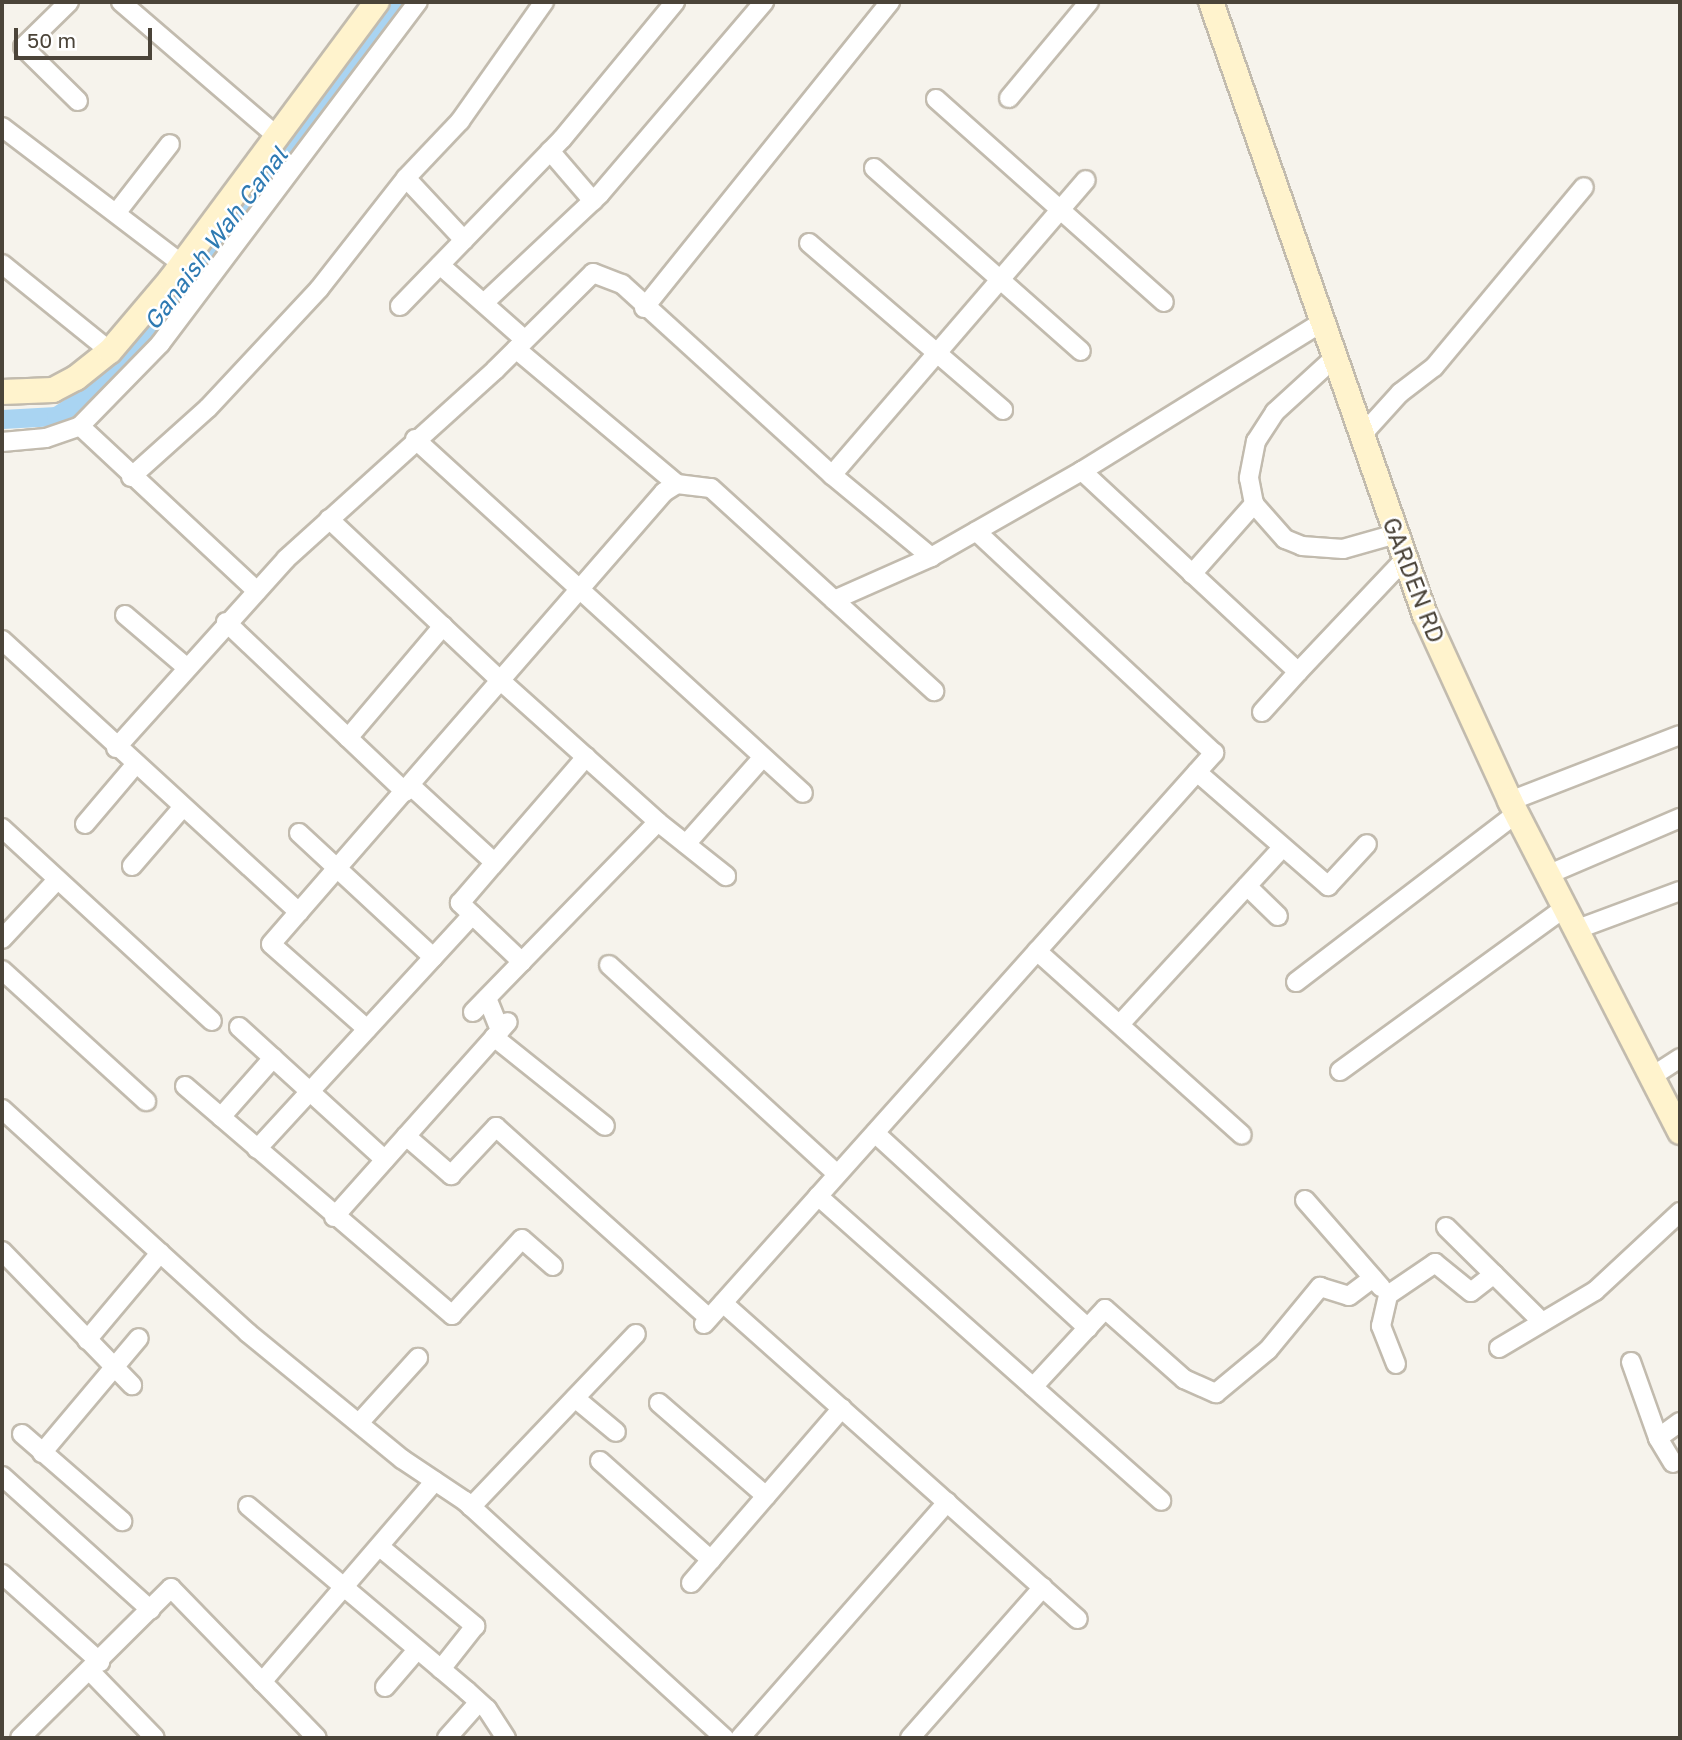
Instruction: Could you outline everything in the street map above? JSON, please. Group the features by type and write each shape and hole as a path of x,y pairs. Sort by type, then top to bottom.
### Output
{"street":[{"path":"69,2 23,47 78,101"},
{"path":"121,2 277,136"},
{"path":"2,392 53,390 76,379 110,351 182,264 377,2"},
{"path":"2,442 46,438 80,426 160,344 418,2"},
{"path":"131,477 208,408 309,299 406,178 460,121 544,2"},
{"path":"400,306 551,151 675,2"},
{"path":"485,302 593,201 764,2"},
{"path":"644,308 890,2"},
{"path":"1009,98 1089,2"},
{"name":"GARDEN RD","path":"1211,2 1332,359 1425,615 1547,875 1680,1132"},
{"path":"936,99 1164,302"},
{"path":"2,127 100,205 117,212 182,264"},
{"path":"117,212 170,144"},
{"path":"551,151 593,201"},
{"path":"874,168 1081,351"},
{"path":"406,178 464,240"},
{"path":"832,475 1086,180"},
{"path":"1361,436 1400,393 1434,367 1584,187"},
{"path":"809,243 1003,410"},
{"path":"2,264 110,351"},
{"path":"440,265 485,302 521,344 677,484 710,488 934,691"},
{"path":"117,748 226,622 257,591 330,519 521,344 593,273 622,284 644,308 832,475 931,557"},
{"path":"834,600 931,557 1082,471 1320,324"},
{"path":"1332,359 1275,412 1256,441 1249,478 1254,504 1285,539 1302,547 1343,549 1396,534"},
{"path":"80,426 131,477 257,591"},
{"path":"415,439 579,592 803,793"},
{"path":"1082,471 1298,672"},
{"path":"367,1030 271,944 664,492 677,484"},
{"path":"1192,574 1254,504"},
{"path":"330,519 501,681 658,822 726,876"},
{"path":"406,1136 451,1175 496,1127 706,1321 723,1303 1214,753 976,531"},
{"path":"1262,712 1405,559"},
{"path":"125,615 186,667"},
{"path":"226,622 348,738 495,862"},
{"path":"348,738 443,626"},
{"path":"2,640 135,765 299,912"},
{"path":"1296,982 1514,807 1680,735"},
{"path":"522,962 460,903 586,757"},
{"path":"686,844 763,757"},
{"path":"85,824 135,765"},
{"path":"1197,772 1328,886 1367,844"},
{"path":"132,866 183,807"},
{"path":"1547,875 1680,818"},
{"path":"473,1012 658,822"},
{"path":"2,828 212,1021"},
{"path":"299,833 433,957"},
{"path":"1121,1023 1282,848"},
{"path":"2,939 57,880"},
{"path":"1247,887 1278,916"},
{"path":"1340,1071 1569,919 1680,891"},
{"path":"257,1149 472,915"},
{"path":"1037,951 1121,1023 1242,1135"},
{"path":"609,965 838,1174"},
{"path":"2,970 146,1101"},
{"path":"487,998 501,1030 605,1126"},
{"path":"239,1027 385,1160"},
{"path":"334,1217 501,1030"},
{"path":"221,1117 273,1058"},
{"path":"1651,1077 1680,1058"},
{"path":"185,1086 334,1217 452,1315 522,1239 554,1266"},
{"path":"2,1109 248,1333 359,1423 471,1507 725,1738"},
{"path":"875,1133 1088,1328"},
{"path":"818,1196 1161,1501"},
{"path":"1305,1200 1388,1295"},
{"path":"1499,1348 1595,1291 1680,1212"},
{"path":"1446,1227 1542,1322"},
{"path":"2,1251 132,1385"},
{"path":"87,1340 160,1253"},
{"path":"1396,1364 1381,1326 1388,1295 1435,1263 1471,1292 1494,1274"},
{"path":"1033,1387 1105,1309 1184,1379 1216,1393 1269,1350 1320,1287 1349,1296 1373,1278"},
{"path":"723,1303 1078,1619"},
{"path":"471,1507 636,1334"},
{"path":"43,1453 139,1338"},
{"path":"359,1423 418,1358"},
{"path":"1631,1362 1658,1438 1673,1463"},
{"path":"575,1398 616,1432"},
{"path":"659,1403 766,1496"},
{"path":"691,1583 842,1408"},
{"path":"1658,1438 1680,1422"},
{"path":"22,1434 122,1521"},
{"path":"600,1461 711,1560"},
{"path":"2,1476 150,1610"},
{"path":"262,1682 344,1591 435,1481"},
{"path":"740,1738 947,1502"},
{"path":"248,1506 344,1591 479,1702 506,1738"},
{"path":"380,1547 475,1626 441,1669"},
{"path":"2,1574 95,1666 155,1738"},
{"path":"910,1738 1043,1587"},
{"path":"20,1738 171,1588 317,1738"},
{"path":"385,1687 417,1650"},
{"path":"447,1738 479,1702"}],"waterway":[{"name":"Ganaish Wah Canal","path":"2,419 56,416 103,386 393,2"}]}
